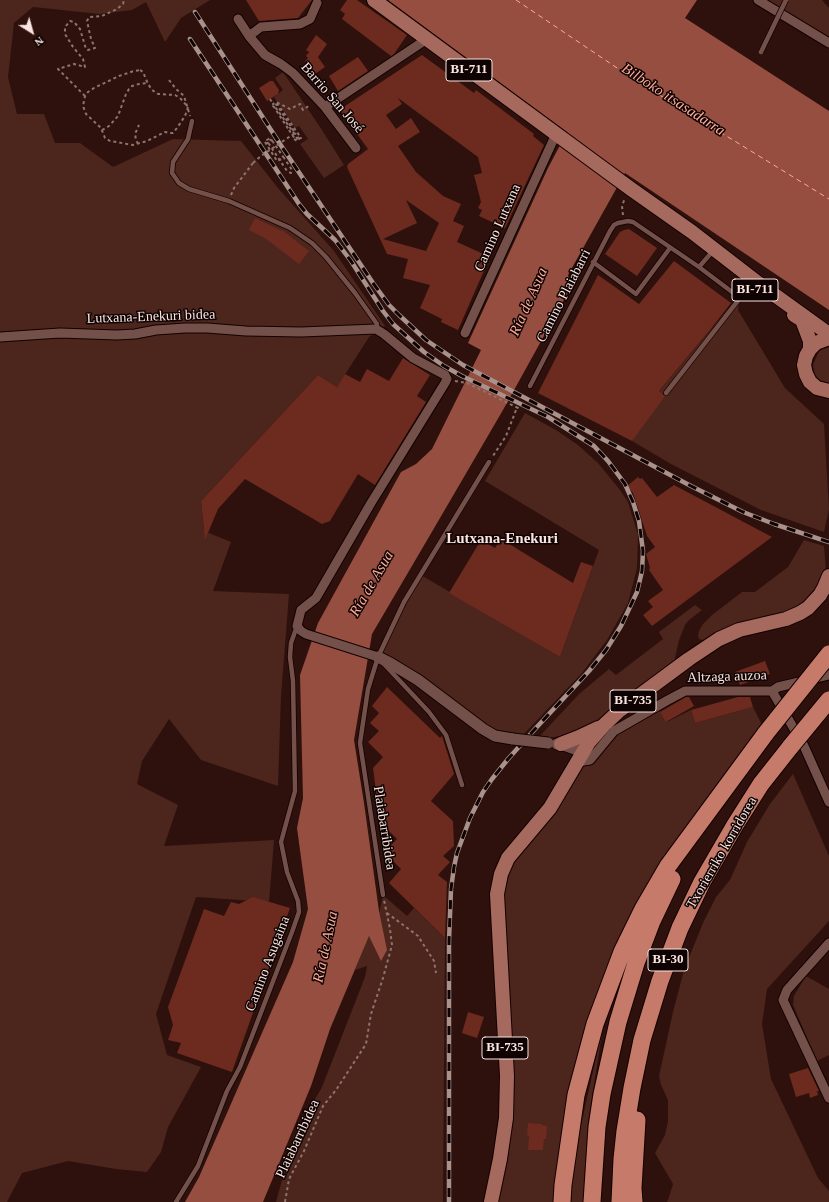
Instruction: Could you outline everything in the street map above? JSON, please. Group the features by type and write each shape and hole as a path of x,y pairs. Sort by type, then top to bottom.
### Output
{"highway":[{"name":"BI-30","path":"727,785 829,654"},
{"name":"Txorierriko korridorea","path":"620,1202 625,1131 642,1040 660,981 680,928 702,882 735,825 762,784 829,700"},
{"name":"Txorierriko korridorea","path":"592,1202 596,1133 602,1094 618,1022 636,963 652,921 672,878 696,834 727,785"},
{"path":"562,1202 563,1185 576,1095 595,1024 622,952 668,866 727,785"},
{"path":"634,1202 633,1188 642,1040"}],"main road":[{"name":"BI-711","path":"374,0 692,232 752,279 829,334"},
{"name":"BI-711","path":"692,232 736,276 802,320 810,341 810,349 806,356 804,365 806,374 810,382 817,388 828,393"},
{"path":"810,349 816,343 829,338"},
{"name":"BI-735","path":"491,1202 506,1118 507,1076 497,894 501,874 508,858 550,808 589,742 620,710 710,644 739,630 786,619 808,608 820,595 829,576"},
{"path":"554,744 579,738 604,725"}],"street":[{"path":"758,0 829,43"},
{"path":"249,36 261,27 300,24 310,19 317,3"},
{"name":"Barrio San José","path":"238,19 265,56 281,64 293,73 325,107 356,148"},
{"path":"325,107 427,39"},
{"name":"Camino Lutxana","path":"465,333 559,136"},
{"name":"Lutxana-Enekuri bidea","path":"0,337 60,333 117,335 185,328 286,332 376,329"},
{"path":"376,329 413,358 445,375 446,379 316,598 302,610 297,626 306,634 375,656 390,663 418,680 483,729 496,736 554,744 580,757"},
{"name":"Altzaga auzoa","path":"580,757 590,760 614,731 685,691 772,691 778,687 829,675"},
{"path":"772,691 804,746 829,802"},
{"path":"829,943 786,990 783,1000 829,1098"}],"lane":[{"path":"761,52 786,0"},
{"path":"192,121 188,139 173,162 172,173 179,183 189,189 229,201 290,228 312,243 326,257 355,293 377,324 376,329"},
{"path":"623,221 633,222 699,267 740,298 666,393"},
{"name":"Camino Plaiabarri","path":"530,386 610,231 614,225 623,221"},
{"path":"593,262 636,294 670,248"},
{"path":"699,267 712,252"},
{"name":"Plaiabarribidea","path":"383,895 360,743 368,689 375,656 404,602 489,462"},
{"name":"Camino Asugaina","path":"176,1202 198,1166 227,1091 240,1067 299,912 298,901 288,872 281,842 295,792 293,681 290,650 297,626"},
{"path":"375,656 429,712 446,735 462,784"}],"path":[{"path":"86,96 58,69 74,64 85,67 83,59 65,34 65,27 70,21 74,22 80,29 86,49 88,50 95,48 91,39 87,21 89,16 102,16 117,9 123,4 124,0"},
{"path":"140,70 143,72 152,90 158,94 176,95 188,107 185,116 173,132 165,132 147,141 133,145 110,141 106,138 102,130 86,114 83,106 88,92 94,88 134,71 140,70"},
{"path":"169,80 184,96 192,121"},
{"path":"102,130 114,122 118,116 129,89 132,86 148,83"},
{"path":"270,99 298,139 301,138 276,102"},
{"path":"276,102 290,109 300,104 303,110 318,100"},
{"path":"292,135 294,139 297,141 299,139 275,104 273,106 289,130 292,135 295,140 297,139 296,136"},
{"path":"138,144 135,134 139,125"},
{"path":"229,201 234,188 253,163 295,133"},
{"path":"270,138 292,170 291,172 287,171 272,148 267,140 270,138"},
{"path":"270,139 271,141 265,143 277,161 284,158"},
{"path":"622,206 623,221"},
{"path":"456,381 467,383 518,408 506,436 489,462"},
{"name":"Plaiabarribidea","path":"284,1202 289,1179 304,1151 323,1106 336,1090 366,1044 371,1014 392,945 383,895"},
{"path":"386,912 418,936 434,961 436,974"}],"shaded area":[{"path":"0,0 210,0 181,18 165,42 146,2 132,10 100,14 33,7 14,23 8,77 17,114 44,114 55,143 80,143 113,167 173,139 241,141 278,188 334,251 385,326 369,337 337,387 318,375 201,501 204,531 231,542 213,591 289,594 281,696 278,786 201,760 169,719 142,761 137,784 178,805 164,846 274,840 269,902 196,897 156,1014 167,1055 201,1067 168,1127 161,1152 147,1172 116,1169 68,1161 22,1173 7,1202 0,1202"},
{"path":"758,0 822,0 829,8 829,43"},
{"path":"283,72 344,165 324,178 300,144 308,139 299,126 295,128 274,97 283,90 275,78"},
{"path":"740,298 738,310 785,388 824,424 829,509 824,532 761,510 671,464 632,441 659,391 732,304"},
{"path":"829,347 829,383 819,380 815,374 813,365 819,351"},
{"path":"525,413 556,430 578,445 598,463 620,490 628,502 638,535 637,568 628,603 607,640 582,673 522,736 495,736 378,657 421,575 560,657 599,550 485,481"},
{"path":"804,540 824,546 826,571 823,583 799,609 703,640 699,639 699,631 703,624 712,615 742,592 755,592 788,567"},
{"path":"695,605 702,610 685,625 679,640 674,662 616,707 591,724 569,735 539,737 579,694 609,669 616,675 663,639 659,632"},
{"path":"753,707 766,733 668,866 595,1024 562,1202 491,1202 500,1159 501,874 577,762 590,760 614,731 659,710 667,722 691,710 695,723"},
{"path":"793,774 829,856 829,921 767,989 762,1024 771,1079 818,1178 829,1191 829,1202 667,1202 673,1184 655,1153 665,1135 668,1121 668,1100 661,1085 659,1076 684,970 703,923 716,897 730,880 747,842 770,804"},
{"path":"383,895 407,916 414,908 445,938 443,1202 276,1202 294,1136 322,1087 365,977 367,966 355,970 369,935 373,942"},
{"path":"806,976 829,989 829,1055 817,1061 793,1005 794,996"},
{"path":"603,1027 588,1123 585,1202 570,1202 575,1152"}],"water":[{"path":"388,0 697,0 685,18 829,111 829,310 625,173 568,275 571,287 503,410 372,634 354,740 379,911 387,950 381,961 369,936 330,1029 311,1086 263,1202 185,1202 199,1177 293,962 308,909 297,828 303,798 300,675 318,623 401,472 416,464 432,449 481,350 468,343 548,168 567,132"}],"building":[{"path":"246,0 312,0 298,18 259,21"},
{"path":"347,0 357,0 407,35 394,54 391,56 342,19 345,14 340,10"},
{"path":"316,35 327,44 318,57 325,67 315,74 305,61 308,58 306,56 309,52 306,50"},
{"path":"422,55 474,93 476,90 534,134 533,136 544,145 505,228 479,216 482,210 478,208 481,202 474,175 482,173 478,157 398,98 402,104 386,115 396,129 411,118 420,132 398,146 416,172 443,196 461,204 453,221 464,226 457,242 490,257 458,330 441,322 442,319 420,308 430,285 403,278 408,259 387,254 347,167 348,164 368,149 341,112 342,108","holes":["406,200 439,223 426,251 383,239 417,223"]},
{"path":"358,57 368,71 338,91 329,76"},
{"path":"270,81 273,81 279,90 278,94 267,101 259,88"},
{"path":"255,218 282,230 309,251 299,264 266,239 249,230"},
{"path":"629,229 657,248 637,276 605,254 620,232"},
{"path":"674,261 731,303 659,391 665,396 632,441 538,393 598,275 639,304"},
{"path":"403,358 430,375 417,396 426,402 375,485 358,474 330,521 322,524 245,479 218,509 205,540 201,501 318,375 337,387 345,374 360,382 367,369 389,381"},
{"path":"638,477 640,479 642,478 657,497 674,485 772,537 652,626 643,615 653,607 648,601 663,590 649,570 650,568 646,554 655,547 647,536 633,493 627,486"},
{"path":"501,539 573,583 581,562 593,566 560,657 449,593 481,540 495,548"},
{"path":"765,661 770,674 740,685 735,672"},
{"path":"387,687 440,738 442,736 454,774 431,801 453,821 454,846 443,856 450,862 438,875 447,882 445,938 389,883 401,869 384,852 397,839 380,822 373,768 383,757 368,742 379,731 370,723 379,713 372,706"},
{"path":"686,697 689,697 694,706 666,722 660,712"},
{"path":"738,697 750,697 753,707 695,723 691,710"},
{"path":"253,897 290,908 232,1072 177,1053 181,1043 168,1040 173,1025 168,1007 204,909 224,916 231,902 239,904"},
{"path":"468,1012 484,1017 477,1038 462,1033"},
{"path":"808,1068 819,1091 817,1091 818,1095 810,1098 809,1093 796,1097 789,1074"},
{"path":"528,1123 547,1126 543,1150 528,1150"}],"ferry route":[{"path":"516,0 632,78 829,199"}],"railway":[{"path":"195,12 280,144 373,283 389,305 426,340 463,365 691,486 743,512 829,542"},
{"path":"190,39 299,204 307,214 335,240 351,261 393,324 424,352 444,366 548,417 594,446 608,461 625,484 639,521 643,551 642,571 637,592 621,626 606,650 589,671 508,759 492,779 483,792 470,818 457,853 451,889 449,941 449,1202"}],"district":[{"name":"Lutxana-Enekuri","path":"502,539"}],"water label":[{"name":"Bilboko itsasadarra","path":"673,100"},
{"name":"Ría de Asua","path":"529,302"},
{"name":"Ría de Asua","path":"372,584"},
{"name":"Ría de Asua","path":"326,947"}]}
